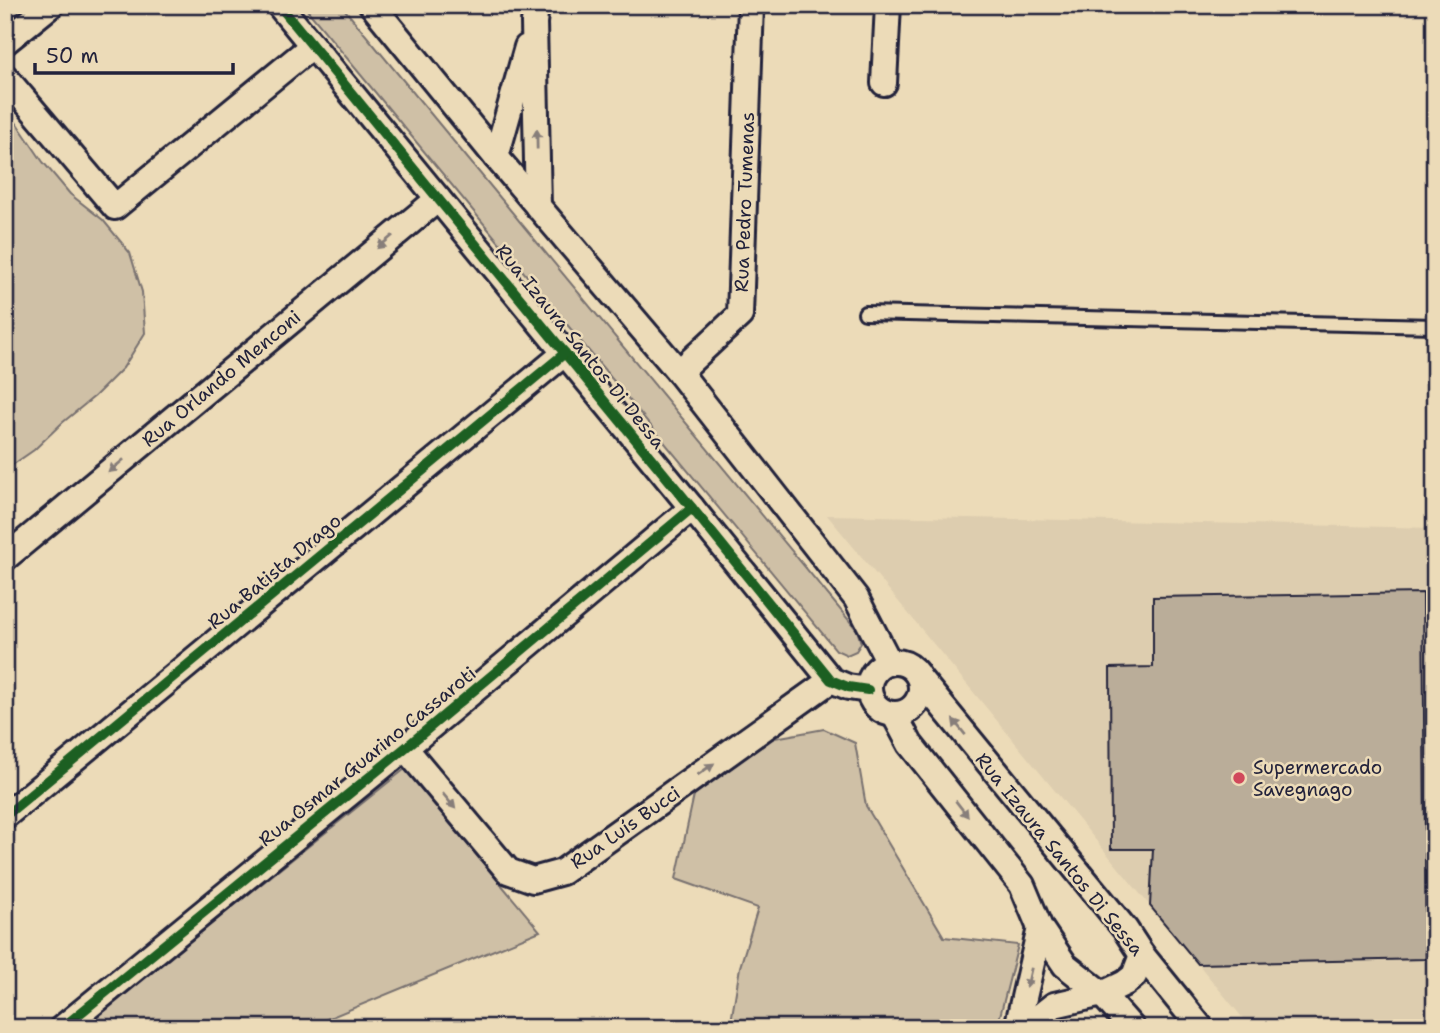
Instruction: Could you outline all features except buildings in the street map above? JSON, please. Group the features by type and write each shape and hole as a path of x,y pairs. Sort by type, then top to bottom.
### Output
{"street":[{"path":"5,42 51,5"},
{"name":"Rua Izaura Santos Di Dessa","path":"279,5 831,680"},
{"path":"372,5 496,158 679,372 856,598 889,662"},
{"name":"Rua Pedro Tumenas","path":"679,372 740,315 751,5"},
{"path":"884,83 888,5"},
{"path":"496,158 535,14"},
{"path":"535,14 538,207"},
{"path":"5,77 115,207 312,46"},
{"name":"Rua Orlando Menconi","path":"5,558 438,199"},
{"name":"Rua Batista Drago","path":"5,816 565,353"},
{"name":"Rua Osmar Guarino Cassaroti","path":"62,1028 405,748 692,508"},
{"path":"889,662 902,662 913,669 920,679 916,704 906,711 894,714 881,711 872,702 868,690 870,678 878,668 889,662"},
{"name":"Rua Izaura Santos Di Sessa","path":"920,679 1125,929 1142,955 1201,1028"},
{"path":"831,680 848,687 868,690"},
{"name":"Rua Luís Bucci","path":"405,748 508,871 533,880 562,872 831,680"},
{"path":"894,714 910,744 1022,885 1041,928 1065,965 1102,994 1132,1028"},
{"path":"1017,1028 1041,928"},
{"path":"1025,1028 1054,1005 1102,994 1125,983 1134,976 1142,955"}],"lane":[{"path":"865,313 1435,326"}],"shaded area":[{"path":"303,5 341,5 857,630 861,643 856,651 847,655 836,650"},
{"path":"5,106 43,162 70,194 103,220 130,253 142,292 145,333 123,368 95,396 34,450 5,470"},
{"name":"Supermercado Savegnago","path":"827,515 1435,528 1435,1028 1251,1028"},
{"path":"824,729 855,743 866,806 944,937 1018,945 997,1028 730,1028 740,967 758,908 676,879 694,795 764,740"},
{"path":"405,769 540,931 305,1028 81,1028"}],"cycle path":[{"path":"279,5 831,680 848,687 868,690"},
{"path":"5,816 565,353"},
{"path":"62,1028 405,748 692,508"}],"place":[{"name":"Supermercado Savegnago","path":"1239,778"}]}
